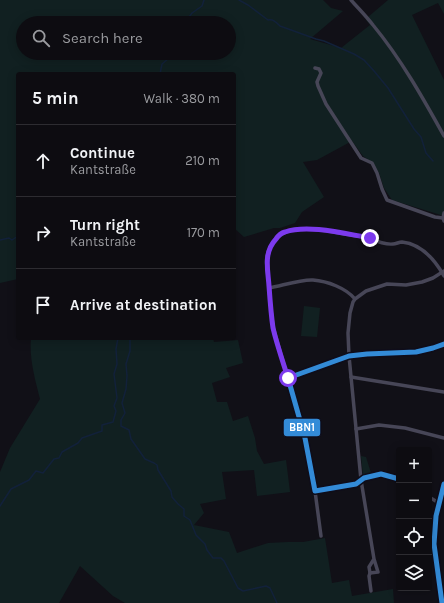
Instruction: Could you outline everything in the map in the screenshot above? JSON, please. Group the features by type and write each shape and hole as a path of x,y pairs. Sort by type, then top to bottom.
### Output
{"street":[{"path":"351,0 373,24 406,71 426,102 444,136"},
{"path":"315,68 319,69 321,73 317,82 326,104 361,158 372,163 387,200 444,219 444,213"},
{"path":"321,536 305,438 274,330 267,266 267,257 274,242 283,233 294,230 314,229 370,238 385,243 394,244 403,242 410,244 433,258 443,273 422,282 406,285 387,284 363,292 353,302 350,313 348,324 349,356 361,480 374,559 378,572 370,573"},
{"path":"269,288 305,280 313,280 344,289 355,299"},
{"path":"288,378 349,356 370,353 409,353 444,344"},
{"path":"351,377 444,392"},
{"path":"356,429 379,425 405,428 444,438"},
{"path":"315,492 356,484 364,478 381,474 396,479"},
{"path":"442,603 434,544 435,524 444,484"},
{"path":"432,498 439,502"},
{"path":"371,591 369,567 374,559"}],"shaded area":[{"path":"0,0 323,0 331,8 343,11 310,39 341,48 370,25 366,20 368,17 388,0 444,0 444,14 438,3 412,15 444,80 444,216 392,200 384,188 379,173 373,163 363,156 352,141 317,160 303,162 324,197 302,212 295,223 244,237 236,230 236,72 16,72 16,279 0,283"},
{"path":"304,306 320,308 317,337 301,336"},
{"path":"31,340 214,340 214,342 238,340 243,363 226,368 230,377 212,383 217,402 227,402 233,421 248,416 255,438 257,451 264,464 286,460 290,492 257,496 254,470 222,472 226,499 200,504 204,513 194,525 229,532 237,553 268,543 303,542 325,538 332,583 349,580 352,596 393,589 394,603 125,603 113,596 80,566 59,603 0,603 0,472 10,448 40,399 34,376"},
{"path":"361,456 366,457 371,473 363,475"}],"waterway":[{"path":"190,16 202,6 204,0"},
{"path":"239,0 268,20 273,20 280,26 324,41 364,60 388,88 414,129 421,137 426,153 433,161"},
{"path":"160,72 162,64 167,60"},
{"path":"0,240 9,238 12,240 16,237"},
{"path":"0,506 11,489 29,480 36,471 43,473 54,459 59,458 62,452 78,443 82,438 102,431 102,425 113,422 116,411 114,406 117,398 114,374 117,364 116,349 118,340"},
{"path":"130,340 130,351 126,364 126,389 122,403 125,413 121,420 121,426 129,430 131,439 145,459 157,465 158,470 171,491 172,497 184,509 184,516 190,520 196,535 205,544 207,550 213,558 221,558 224,561 238,588 243,591 266,586 270,588 277,603"}],"transit line":[{"name":"BBN1","path":"396,478 381,474 364,478 356,484 315,491 305,438 288,378 349,356 416,352 444,344"},
{"name":"BBN1","path":"442,603 434,544 436,516 444,484"}],"route":[{"path":"288,378 274,330 271,311 267,266 267,257 270,248 278,236 294,230 314,229 370,238"}]}
